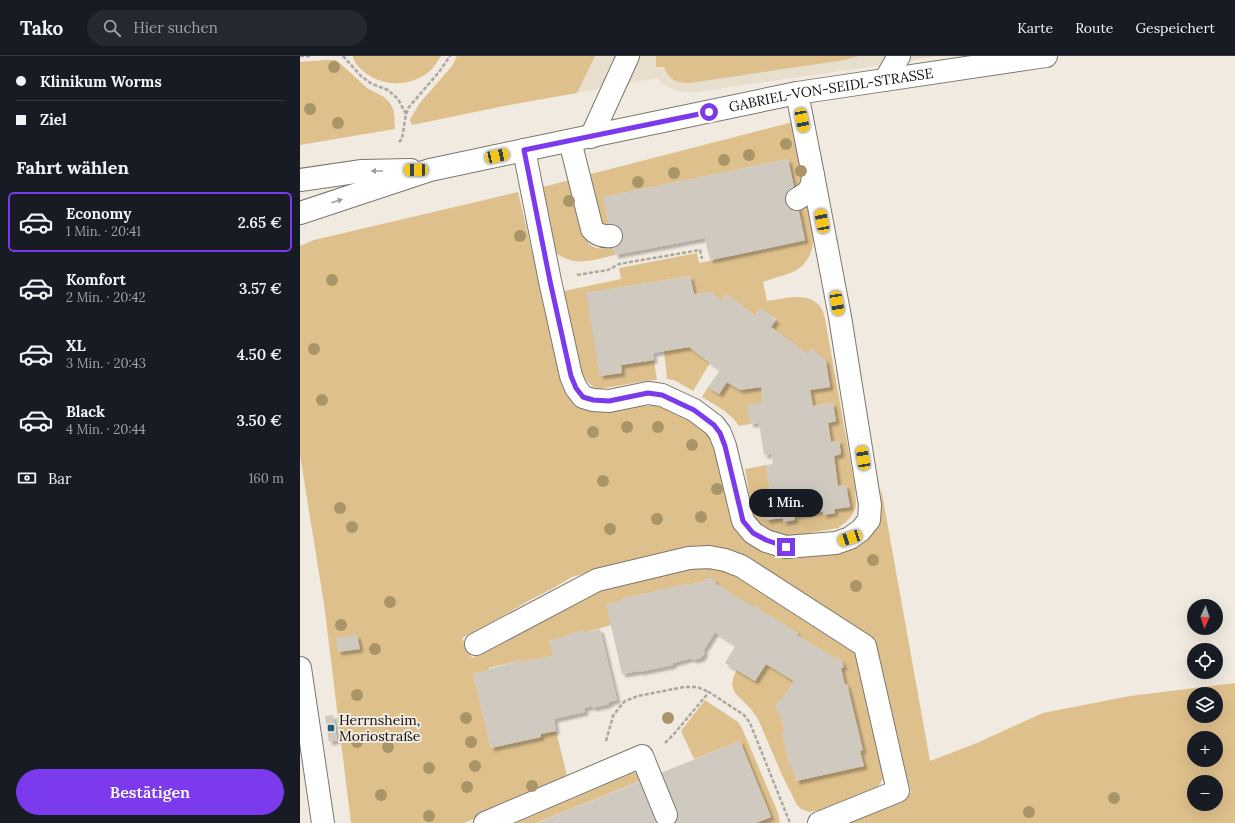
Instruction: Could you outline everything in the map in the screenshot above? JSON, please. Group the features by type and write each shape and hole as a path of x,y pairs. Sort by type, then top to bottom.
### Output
{"street":[{"path":"611,236 600,236 592,228 581,139 628,56"},
{"path":"885,80 899,56"},
{"name":"GABRIEL-VON-SEIDL-STRASSE","path":"300,213 430,170 524,150 797,93 885,80 985,61 1046,56"},
{"path":"524,150 550,281 571,376 576,388 583,397 593,400 609,401 648,393 662,395 694,410 714,425 720,433 725,446 743,521 753,533 766,540 786,547 836,543 850,538 861,530 868,520 870,505 840,317 797,93"},
{"name":"GABRIEL-VON-SEIDL-STRASSE","path":"300,180 362,170 430,170"},
{"path":"797,198 806,194 812,186 813,175"},
{"path":"476,644 597,580 689,558 709,557 725,560 741,566 865,646 898,791 818,823"},
{"path":"300,668 323,823"},
{"path":"485,823 642,756 666,815"}],"path":[{"path":"300,56 310,56"},
{"path":"343,56 360,76 372,84 388,90 398,99 406,114"},
{"path":"396,144 402,139 406,114 409,107 439,72 450,56"},
{"path":"550,281 608,270 619,264 700,250 702,259"},
{"path":"600,775 606,742 613,716 625,701 638,696 684,687 697,687 709,692 744,715 750,724 790,823"},
{"path":"667,742 709,692"}],"shaded area":[{"path":"353,56 441,56 425,75 407,82 388,83 371,77 363,71 356,64"},
{"path":"457,56 595,56 577,93 412,125 410,120 419,104 452,66"},
{"path":"595,56 936,56 696,92 683,92 670,88 657,78 577,93"},
{"path":"656,56 859,56 844,60 690,83 674,80 668,75 664,67 656,67"},
{"path":"335,60 341,64 367,88 384,97 390,103 394,111 395,129 300,145 300,62"},
{"path":"793,122 805,180 795,191 788,159 603,197 610,229 602,225 587,175"},
{"path":"574,179 588,242 596,248 613,247 615,255 577,261 562,257 555,252 543,187"},
{"path":"518,192 564,386 609,412 644,406 656,406 667,408 701,427 714,442 733,524 790,554 807,556 839,553 862,544 869,537 874,528 877,517 881,488 930,761 977,743 1043,713 1130,696 1187,689 1187,723 1223,723 1223,687 1203,687 1235,683 1235,823 839,823 911,793 875,646 751,562 605,568 572,577 462,638 472,658 600,589 696,567 710,567 739,576 850,647 859,658 884,777 876,790 829,809 809,812 801,809 797,805 782,775 758,719 750,708 735,693 732,685 734,675 737,670 755,681 766,664 794,681 776,706 778,713 780,713 785,732 782,733 790,766 792,766 796,781 864,766 860,751 862,750 847,684 845,685 841,668 843,667 842,661 797,635 798,633 755,606 754,607 716,584 716,582 711,578 703,580 703,582 687,584 621,599 621,601 607,604 611,625 584,633 583,631 565,635 565,637 550,641 553,656 522,662 522,660 489,668 489,670 473,674 491,748 541,737 541,734 556,731 568,780 464,823 351,823 324,604 300,455 300,246 314,240"},
{"path":"812,202 814,232 808,259 802,266 793,272 763,282 767,301 794,297 808,298 819,305 823,311 855,487 856,506 852,515 838,528 786,537 774,536 757,524 753,516 745,469 766,465 771,498 763,499 767,520 783,518 783,521 795,520 794,516 823,511 823,515 835,513 834,509 850,507 846,485 838,486 834,456 841,454 839,441 831,442 828,423 836,421 833,403 813,406 810,390 830,387 826,361 812,349 808,354 771,327 776,319 760,308 755,315 726,294 721,300 712,292 694,294 690,276 587,293 600,376 622,373 621,365 654,360 657,380 600,389 593,387 581,376 564,291 621,279 619,268 697,253 699,263 805,241 798,209"},
{"path":"689,347 710,363 693,391 674,380 667,379 664,351"},
{"path":"727,382 740,390 761,387 763,402 750,424 739,426 727,413 702,397 708,387 719,394"},
{"path":"705,700 738,722 742,728 778,813 780,823 756,823 771,817 740,741 694,759 681,731"},
{"path":"633,773 637,773 640,781 536,823 516,823"}],"building":[{"path":"788,159 805,240 710,260 705,238 615,255 603,197"},
{"path":"690,276 694,294 712,292 721,300 726,294 755,315 760,308 776,320 771,327 808,354 812,349 826,361 830,387 810,390 813,406 833,403 836,421 828,423 831,442 839,440 841,454 834,456 838,486 846,485 850,507 834,509 835,513 823,515 823,511 794,516 795,520 783,522 783,518 766,520 763,499 771,498 766,465 773,464 771,454 764,455 759,423 750,424 747,405 763,402 761,387 740,390 727,382 719,394 708,387 720,370 689,347 653,353 654,360 621,365 622,373 600,376 586,293"},
{"path":"711,578 716,582 716,584 754,607 755,606 798,633 797,635 842,661 844,667 841,668 845,685 847,684 863,750 860,751 864,766 796,781 792,766 790,766 782,733 785,732 780,713 778,713 776,705 779,700 781,701 794,681 766,664 755,681 725,663 736,645 715,632 703,651 705,652 701,658 693,660 692,658 673,663 673,665 622,674 606,604 621,601 621,599 687,584 703,582 703,580"},
{"path":"600,629 617,700 609,702 609,704 592,708 592,706 584,708 585,712 554,719 556,731 541,734 541,737 491,748 473,674 522,660 522,662 553,656 549,641 565,637 565,635 583,631 584,633"},
{"path":"357,635 360,649 338,652 336,638"},
{"path":"333,715 337,740 329,742 325,716"},
{"path":"740,741 771,817 756,823 537,823"}],"place":[{"name":"Herrnsheim, Moriostraße","path":"331,728"}],"route":[{"path":"709,112 524,150 550,281 571,376 576,388 583,397 593,400 609,401 648,393 662,395 694,410 714,425 720,433 725,446 738,506 743,521 753,533 766,540 786,547"}]}
